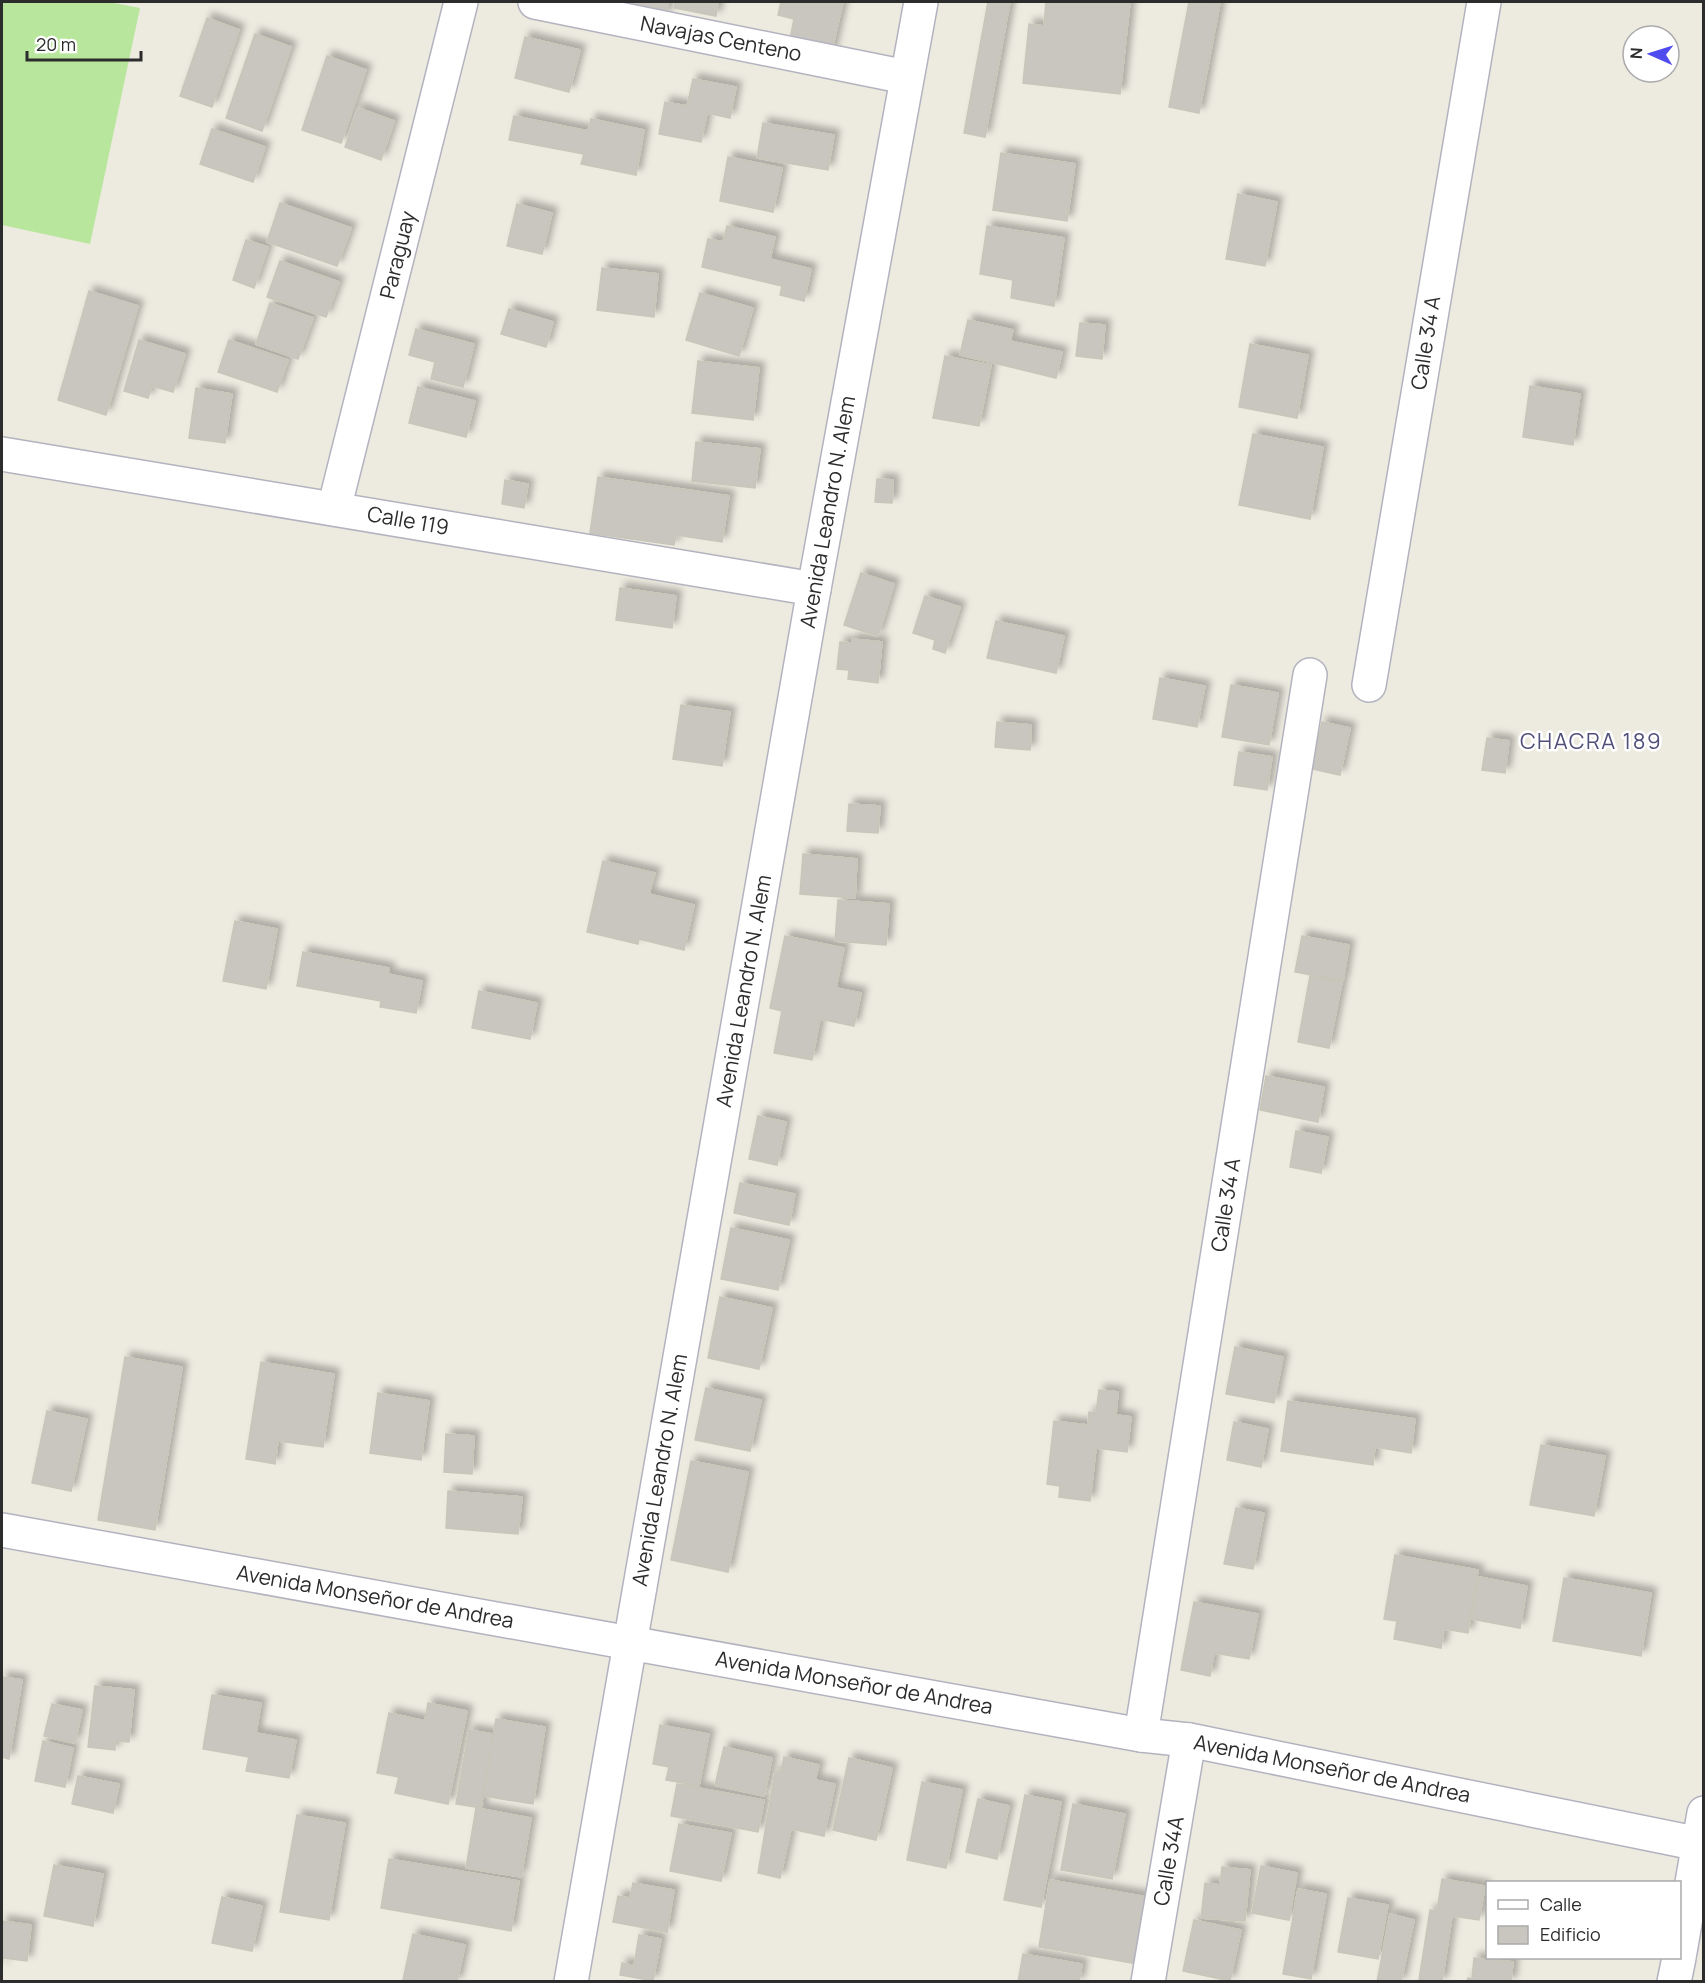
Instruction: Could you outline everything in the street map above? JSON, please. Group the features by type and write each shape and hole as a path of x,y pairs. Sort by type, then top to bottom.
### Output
{"street":[{"name":"Paraguay","path":"334,509 461,2"},
{"name":"Navajas Centeno","path":"535,2 906,77"},
{"name":"Avenida Leandro N. Alem","path":"571,1982 814,590 921,2"},
{"name":"Calle 34 A","path":"1369,685 1484,2"},
{"name":"Calle 119","path":"2,454 814,590"},
{"name":"Calle 34 A","path":"1142,1736 1310,675"},
{"name":"Avenida Monseñor de Andrea","path":"2,1530 1142,1736 1189,1740 1701,1845"},
{"name":"Calle 34A","path":"1148,1982 1189,1740"},
{"path":"1681,1947 1701,1845 1704,1813"},
{"path":"1674,1982 1678,1959"}],"green space":[{"path":"2,2 109,2 140,8 90,244 2,225"}],"building":[{"path":"610,2 668,2 666,16"},
{"path":"675,2 718,2 716,16 674,8"},
{"path":"781,2 843,2 831,54 789,44 794,19 778,15"},
{"path":"988,2 1010,2 985,137 964,133"},
{"path":"1046,2 1130,2 1120,94 1023,83 1029,24 1044,26"},
{"path":"1189,2 1220,3 1199,113 1169,107"},
{"path":"207,18 239,30 212,107 180,96"},
{"path":"255,34 291,47 262,131 226,118"},
{"path":"525,37 580,50 569,92 515,78"},
{"path":"327,56 366,70 341,143 302,130"},
{"path":"693,79 736,87 730,118 707,113 701,142 659,134 665,102 687,106"},
{"path":"358,108 394,121 381,160 345,147"},
{"path":"514,116 588,131 591,119 644,130 636,175 581,164 584,154 509,140"},
{"path":"763,123 834,135 828,170 757,158"},
{"path":"212,129 265,147 253,182 200,164"},
{"path":"1001,153 1075,164 1067,221 993,210"},
{"path":"728,157 782,168 773,212 720,201"},
{"path":"1238,194 1277,202 1265,266 1226,259"},
{"path":"280,203 351,228 337,266 267,242"},
{"path":"517,204 552,213 542,254 507,246"},
{"path":"727,226 775,237 770,259 811,269 804,301 780,295 782,286 702,267 708,239 723,242"},
{"path":"987,226 1064,238 1054,306 1011,298 1013,280 980,274"},
{"path":"246,240 268,247 254,288 233,280"},
{"path":"280,261 339,282 326,317 267,297"},
{"path":"602,268 658,274 654,317 597,310"},
{"path":"89,291 138,306 106,415 58,400"},
{"path":"700,293 753,308 739,356 686,340"},
{"path":"270,303 313,318 298,359 256,344"},
{"path":"509,309 553,322 546,347 501,334"},
{"path":"968,320 1013,330 1010,341 1062,352 1056,378 960,355"},
{"path":"1080,323 1105,325 1102,359 1076,356"},
{"path":"416,329 474,344 463,387 431,379 435,362 409,355"},
{"path":"139,340 185,354 173,392 152,386 148,398 124,391"},
{"path":"229,340 288,360 277,392 218,372"},
{"path":"1250,344 1308,355 1297,418 1239,407"},
{"path":"945,356 991,365 979,426 933,418"},
{"path":"698,361 759,368 753,420 692,413"},
{"path":"1530,386 1580,394 1573,445 1523,437"},
{"path":"418,387 475,401 466,437 409,423"},
{"path":"196,388 232,394 225,443 189,438"},
{"path":"1253,434 1323,447 1310,519 1239,505"},
{"path":"696,442 760,449 755,488 692,481"},
{"path":"598,477 729,496 722,542 676,535 674,545 590,533"},
{"path":"877,479 893,480 892,503 875,502"},
{"path":"505,480 528,484 524,508 502,504"},
{"path":"861,573 894,584 878,636 844,625"},
{"path":"620,588 676,596 672,628 616,620"},
{"path":"925,596 960,607 945,653 933,649 935,640 913,633"},
{"path":"996,621 1064,636 1056,673 987,658"},
{"path":"852,639 882,642 878,683 848,679 849,670 837,669 840,642 852,643"},
{"path":"1160,678 1205,686 1197,727 1153,719"},
{"path":"1231,685 1278,693 1269,745 1222,737"},
{"path":"681,705 730,712 722,766 673,759"},
{"path":"997,722 1031,725 1030,750 995,747"},
{"path":"1322,722 1350,728 1340,775 1312,769"},
{"path":"1487,738 1509,741 1505,773 1482,770"},
{"path":"1239,752 1272,757 1267,790 1234,785"},
{"path":"849,804 880,806 878,833 847,831"},
{"path":"803,854 857,859 855,898 800,894"},
{"path":"603,861 655,873 649,894 694,905 684,950 639,939 638,944 587,932"},
{"path":"838,900 889,904 886,945 835,941"},
{"path":"235,921 277,929 266,989 223,981"},
{"path":"785,936 844,948 836,988 861,993 854,1026 820,1019 812,1060 774,1053 782,1011 770,1008"},
{"path":"1302,936 1349,945 1343,981 1295,972"},
{"path":"303,952 389,968 388,974 422,981 416,1013 380,1007 381,1001 297,986"},
{"path":"1310,976 1342,982 1329,1048 1298,1042"},
{"path":"479,991 537,1003 530,1039 472,1028"},
{"path":"1266,1076 1324,1087 1318,1122 1260,1110"},
{"path":"758,1116 786,1122 777,1165 749,1159"},
{"path":"1296,1131 1328,1137 1321,1173 1290,1167"},
{"path":"740,1183 795,1194 789,1225 734,1213"},
{"path":"731,1228 789,1240 778,1290 721,1279"},
{"path":"720,1297 772,1308 759,1369 708,1358"},
{"path":"1235,1347 1283,1357 1274,1403 1226,1394"},
{"path":"125,1357 182,1367 155,1530 98,1520"},
{"path":"261,1362 334,1374 323,1447 278,1441 275,1464 246,1459"},
{"path":"706,1388 761,1400 750,1451 695,1440"},
{"path":"1099,1390 1118,1392 1116,1415 1131,1417 1127,1452 1096,1448 1090,1501 1059,1497 1060,1486 1047,1484 1054,1421 1088,1425 1089,1412 1096,1413"},
{"path":"378,1393 429,1401 421,1460 370,1453"},
{"path":"1288,1401 1415,1419 1411,1453 1375,1447 1373,1465 1281,1451"},
{"path":"47,1411 87,1419 71,1491 32,1483"},
{"path":"1234,1422 1268,1429 1261,1467 1227,1460"},
{"path":"446,1434 474,1436 472,1474 444,1472"},
{"path":"1541,1445 1605,1456 1594,1516 1530,1505"},
{"path":"691,1461 748,1472 728,1572 671,1560"},
{"path":"448,1491 522,1497 518,1534 446,1528"},
{"path":"1236,1508 1264,1513 1253,1569 1224,1564"},
{"path":"1395,1555 1478,1570 1468,1633 1444,1629 1441,1648 1394,1639 1397,1621 1384,1619"},
{"path":"1479,1577 1527,1586 1520,1628 1471,1619"},
{"path":"1564,1578 1651,1593 1641,1656 1553,1641"},
{"path":"1194,1602 1258,1614 1249,1659 1214,1653 1210,1676 1181,1670"},
{"path":"2,1677 22,1680 9,1759 2,1757"},
{"path":"95,1686 134,1690 129,1742 115,1741 115,1750 88,1747"},
{"path":"212,1695 261,1703 256,1733 296,1740 289,1778 246,1771 249,1757 203,1749"},
{"path":"428,1703 467,1711 448,1804 395,1793 399,1777 377,1773 389,1713 425,1721"},
{"path":"52,1704 82,1710 75,1743 44,1736"},
{"path":"496,1719 545,1727 533,1804 483,1796"},
{"path":"660,1725 709,1734 699,1786 666,1780 669,1767 653,1764"},
{"path":"469,1730 493,1734 481,1808 456,1804"},
{"path":"43,1741 73,1748 65,1787 35,1781"},
{"path":"724,1747 772,1758 764,1796 715,1785"},
{"path":"784,1757 819,1765 815,1780 835,1784 824,1836 791,1829 780,1878 758,1873 775,1772 781,1772"},
{"path":"849,1758 892,1768 876,1840 833,1830"},
{"path":"78,1776 119,1784 113,1813 72,1804"},
{"path":"922,1782 962,1790 946,1868 907,1860"},
{"path":"677,1784 764,1800 758,1832 671,1816"},
{"path":"1025,1795 1061,1802 1041,1907 1004,1900"},
{"path":"978,1799 1009,1806 997,1859 966,1852"},
{"path":"1073,1804 1125,1814 1112,1879 1061,1870"},
{"path":"476,1808 531,1818 521,1877 466,1868"},
{"path":"297,1815 345,1823 329,1920 280,1912"},
{"path":"679,1824 731,1833 721,1881 670,1871"},
{"path":"389,1859 519,1881 511,1931 381,1908"},
{"path":"54,1865 103,1874 93,1926 44,1916"},
{"path":"1261,1866 1297,1873 1289,1920 1252,1913"},
{"path":"1222,1867 1250,1870 1245,1921 1201,1918 1205,1883 1220,1885"},
{"path":"1442,1879 1485,1886 1479,1920 1452,1916 1442,1982 1419,1980 1430,1910 1437,1911"},
{"path":"1050,1880 1148,1897 1137,1964 1039,1947"},
{"path":"633,1883 674,1890 667,1932 613,1922 618,1896 630,1898"},
{"path":"1298,1889 1326,1894 1311,1979 1283,1974"},
{"path":"222,1897 262,1906 252,1951 212,1943"},
{"path":"1348,1898 1388,1905 1378,1959 1338,1952"},
{"path":"1390,1914 1414,1920 1401,1982 1377,1982"},
{"path":"1194,1920 1241,1930 1230,1981 1183,1971"},
{"path":"2,1921 31,1925 27,1961 3,1958 2,1969"},
{"path":"413,1934 465,1945 457,1982 403,1980"},
{"path":"639,1935 661,1939 653,1981 620,1975 622,1963 634,1966"},
{"path":"1023,1954 1082,1964 1079,1982 1018,1982"},
{"path":"1474,1958 1513,1962 1511,1982 1467,1982 1468,1978 1472,1979"}],"district":[{"name":"CHACRA 189","path":"1591,741"}]}
